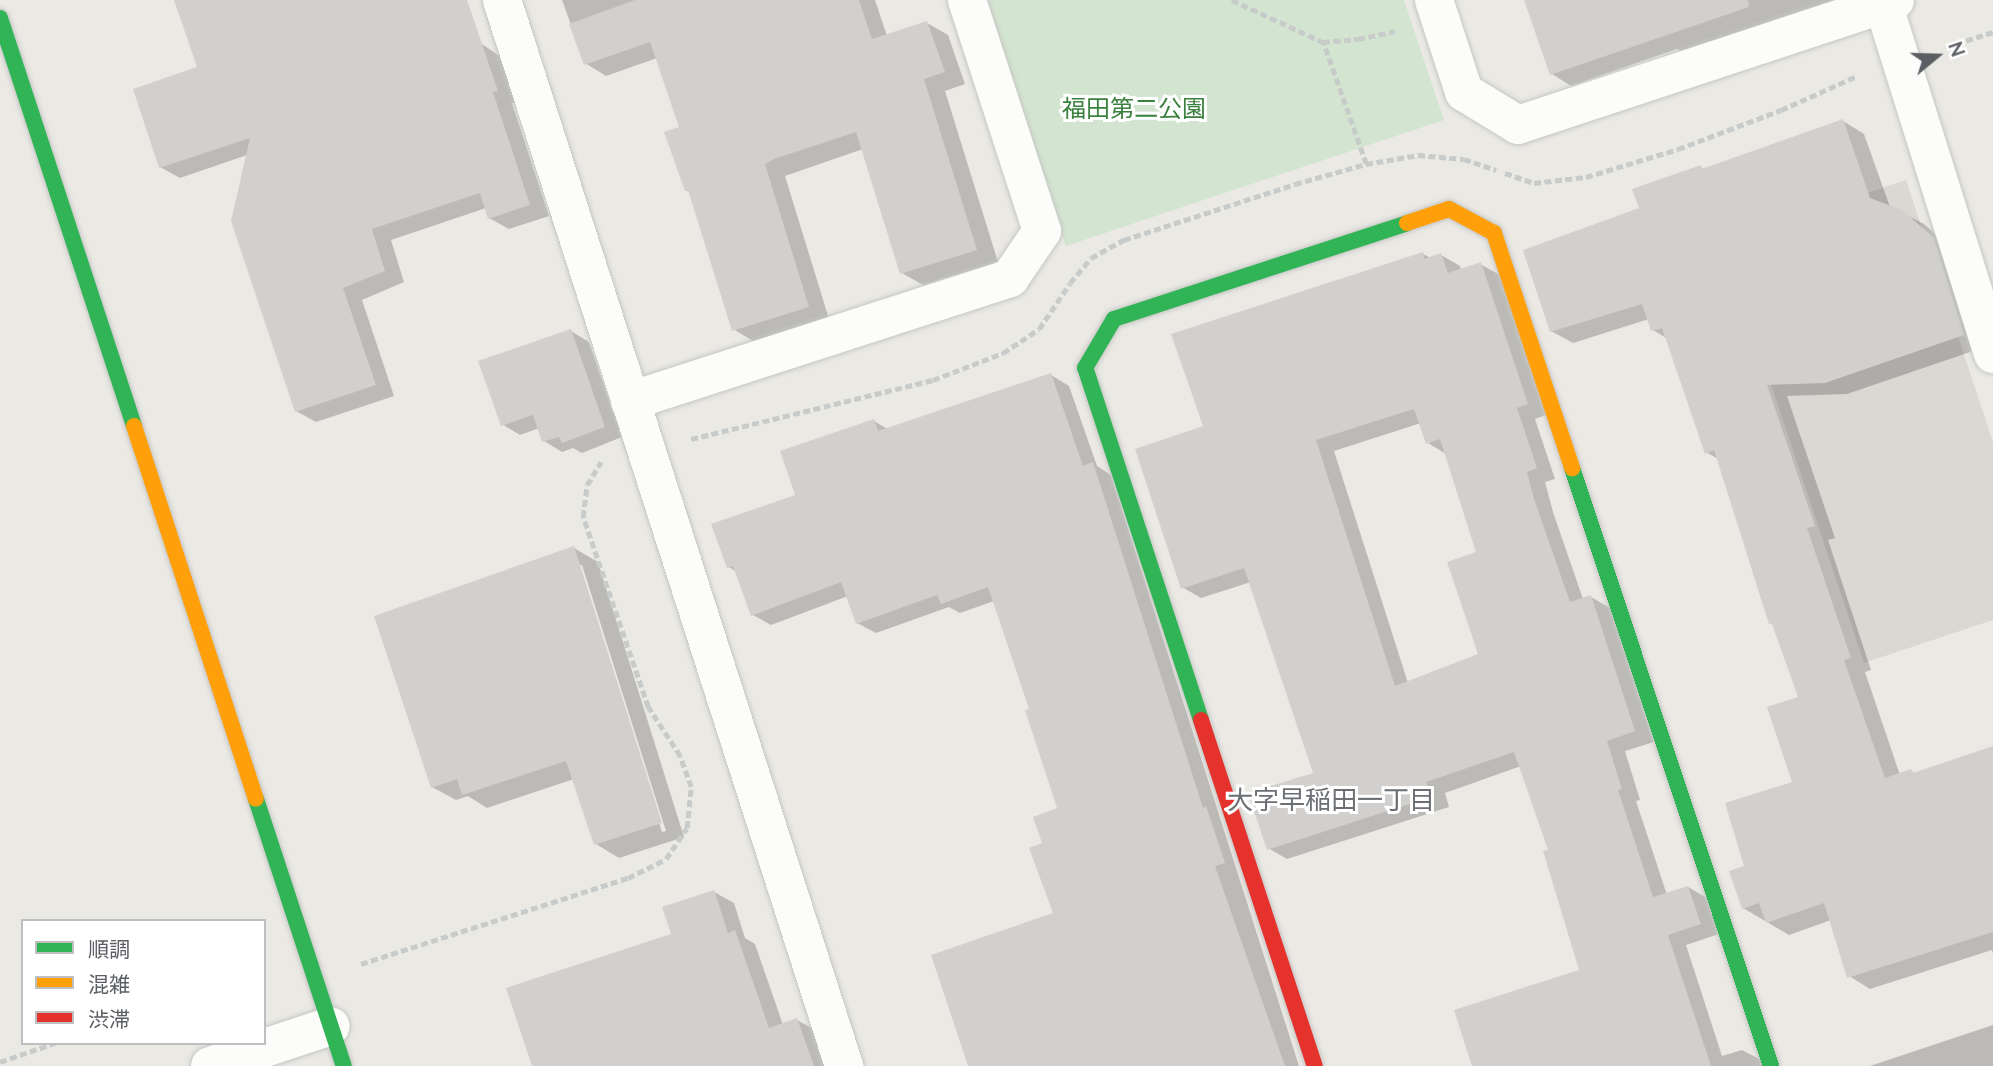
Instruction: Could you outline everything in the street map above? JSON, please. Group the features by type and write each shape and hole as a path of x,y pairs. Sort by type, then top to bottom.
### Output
{"street":[{"path":"502,0 844,1066"},
{"path":"630,401 1010,278 1042,232 967,0"},
{"path":"1437,9 1464,92 1518,125 1887,1 1993,355"},
{"path":"0,18 344,1066"},
{"path":"1315,1066 1085,368 1114,319 1449,209 1494,233 1771,1066"},
{"path":"210,1066 331,1026"}],"path":[{"path":"1232,0 1323,42 1358,39 1437,9"},
{"path":"1938,49 1993,32"},
{"path":"1323,42 1366,164"},
{"path":"360,964 628,878 666,859 687,828 691,787 680,756 648,707 583,517 587,485 599,463 645,450"},
{"path":"0,1062 49,1045"}],"shaded area":[{"path":"1906,180 1993,442 1993,620 1864,663 1723,241"}],"green space":[{"name":"福田第二公園","path":"984,0 1404,0 1444,120 1066,246"}],"building":[{"path":"174,0 467,0 498,91 493,92 530,205 488,219 480,193 372,229 385,271 343,288 376,385 295,412 231,221 250,138 159,168 133,89 197,67"},
{"path":"635,0 859,0 872,39 927,21 945,72 924,79 977,250 900,274 856,132 774,159 765,164 809,307 732,331 688,190 685,191 664,132 679,127 650,42 584,65 569,24"},
{"path":"1524,0 1748,0 1749,7 1550,75"},
{"path":"1843,119 1870,198 1902,210 1934,238 1964,335 1825,383 1767,385 1815,526 1807,528 1851,658 1844,660 1885,778 1911,769 1913,773 1993,746 1993,932 1847,978 1824,903 1766,923 1759,903 1742,909 1729,871 1744,866 1725,803 1792,782 1767,707 1798,697 1772,624 1769,624 1714,450 1705,454 1662,328 1651,331 1642,304 1550,332 1523,250 1639,208 1632,189 1701,165 1702,169"},
{"path":"1423,252 1424,259 1441,253 1448,273 1481,262 1528,404 1517,408 1537,468 1527,472 1534,499 1570,602 1591,595 1635,731 1607,741 1622,789 1618,790 1653,897 1688,886 1701,924 1668,935 1711,1066 1472,1066 1454,1010 1579,970 1543,851 1548,850 1514,752 1426,782 1431,797 1267,850 1248,793 1313,773 1244,568 1181,589 1135,449 1203,426 1171,334","holes":["1414,409 1426,444 1440,439 1476,552 1447,562 1478,654 1395,686 1316,440"]},
{"path":"571,329 605,427 562,443 559,437 542,442 533,415 501,426 478,361"},
{"path":"1051,373 1083,466 1093,462 1203,808 1206,806 1225,863 1215,866 1285,1066 968,1066 931,955 1053,913 1029,848 1042,843 1033,817 1057,808 1025,710 1029,709 988,587 941,604 937,595 856,624 841,582 751,616 733,566 727,568 711,524 795,495 780,451 874,419 878,431"},
{"path":"574,546 662,823 594,845 566,761 462,795 457,779 431,788 374,616"},
{"path":"714,890 728,933 735,930 769,1028 797,1018 814,1066 532,1066 506,988 671,934 662,907"}],"traffic: fast":[{"path":"0,18 134,426"},
{"path":"1201,720 1085,368 1114,319 1407,223"},
{"path":"1572,468 1771,1066"},
{"path":"256,799 344,1066"}],"traffic: slow":[{"path":"1407,223 1449,209 1494,233 1572,468"},
{"path":"134,426 256,799"}],"traffic: jam":[{"path":"1201,720 1315,1066"}],"district":[{"name":"大字早稲田一丁目","path":"1331,800"}]}
